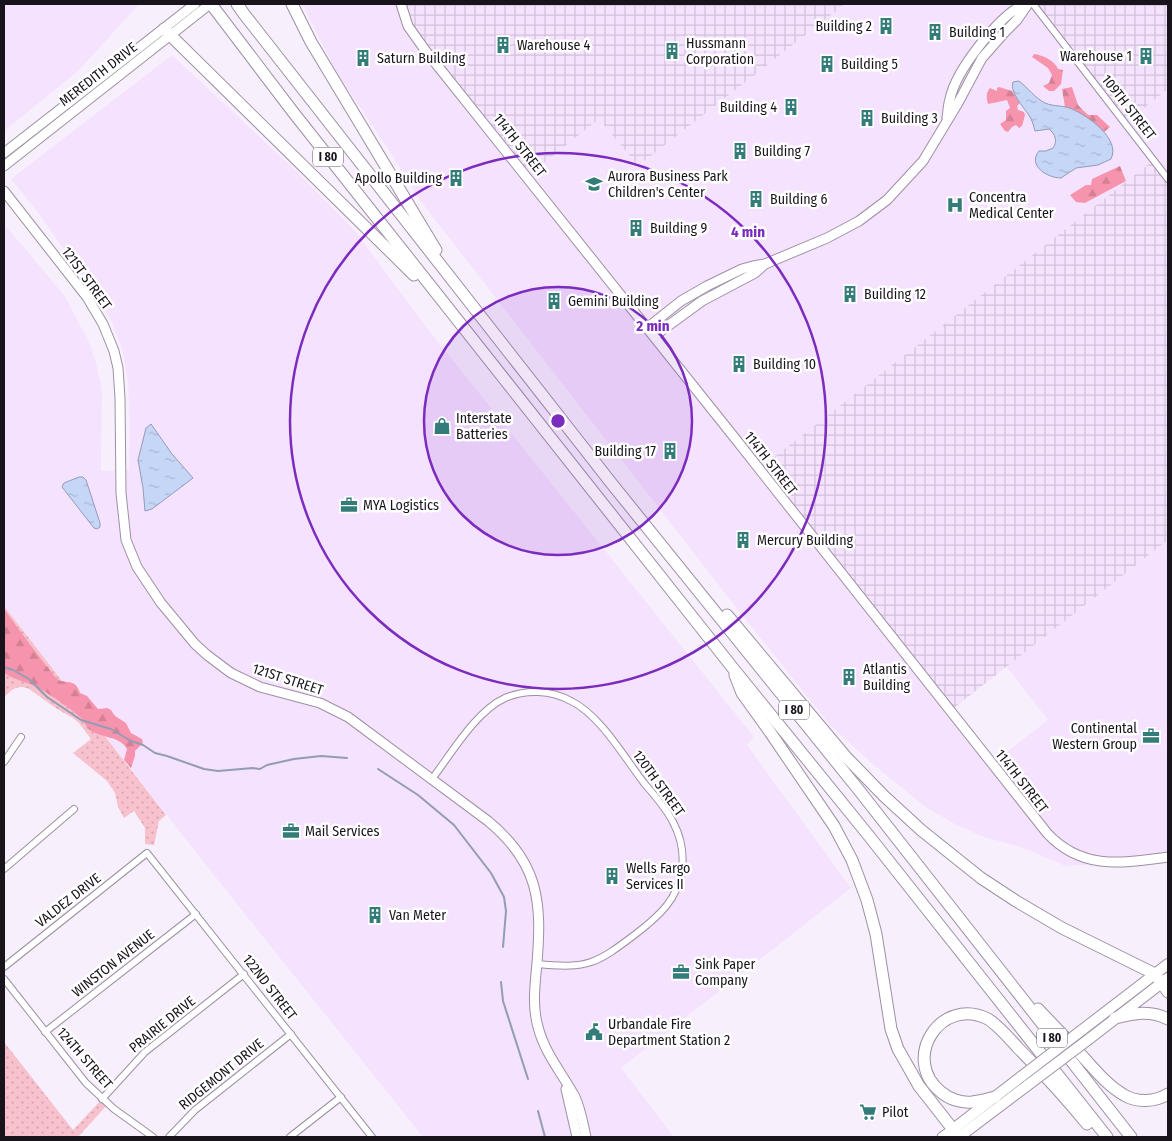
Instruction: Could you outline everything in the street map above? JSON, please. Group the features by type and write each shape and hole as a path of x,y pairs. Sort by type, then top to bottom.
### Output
{"highway":[{"name":"I 80","path":"211,4 287,105 1107,1137"},
{"name":"I 80","path":"238,4 462,294 858,790 1131,1137"},
{"path":"292,4 311,42 462,294"},
{"path":"167,32 448,308"},
{"path":"612,484 674,551 846,757 905,816 958,860 1016,901 1163,982"},
{"path":"732,667 742,694 834,826 852,860 867,900 876,934 891,1029 898,1050 919,1086 957,1135"},
{"path":"974,939 1114,1088 1125,1096 1138,1100 1155,1099 1168,1094"},
{"path":"1116,1018 1144,1012 1157,1014 1168,1019"},
{"path":"995,1097 971,1102 947,1097 936,1088 927,1076 924,1056 928,1038 944,1021 965,1014 979,1016 993,1023 1057,1087 1098,1137"}],"main road":[{"path":"1085,1034 1116,1018 1163,982 1168,964"},
{"path":"957,1135 1085,1034 1163,982"},
{"path":"957,1135 995,1097 1025,1080"}],"street":[{"name":"MEREDITH DRIVE","path":"188,15 195,4"},
{"name":"MEREDITH DRIVE","path":"4,166 188,15 211,4"},
{"name":"114TH STREET","path":"401,4 408,26 421,44 1052,839 1078,855 1104,862 1117,863 1168,857"},
{"path":"947,119 950,98 972,56 996,26 1024,4"},
{"path":"647,328 681,301 707,286 742,269 765,264 843,230 859,221 887,200 923,161 958,103 982,58 1017,20 1028,4"},
{"name":"109TH STREET","path":"1033,4 1168,179"},
{"name":"MEREDITH DRIVE","path":"4,152 167,32"},
{"name":"121ST STREET","path":"4,191 87,297 109,337 114,351 120,382 121,493 126,540 137,567 152,591 195,644 225,669 260,687 305,699 334,710 361,726 497,828 523,859 534,885 540,922 534,999 537,1025 546,1051 575,1098 581,1112 586,1137"},
{"path":"654,336 702,301 755,273 765,264"},
{"name":"120TH STREET","path":"432,779 480,716 496,703 510,697 534,692 554,694 573,702 595,719 672,820 680,838 683,858 679,885 667,906 653,920 614,951 598,960 570,967 537,964"},
{"path":"4,762 21,737"},
{"path":"4,869 74,809"},
{"name":"122ND STREET","path":"147,853 372,1137"},
{"name":"VALDEZ DRIVE","path":"4,967 147,853"},
{"name":"WINSTON AVENUE","path":"45,1032 196,914"},
{"name":"PRAIRIE DRIVE","path":"102,1099 145,1052 244,974"},
{"name":"124TH STREET","path":"4,979 86,1083 102,1099 153,1137"},
{"name":"RIDGEMONT DRIVE","path":"169,1137 195,1110 291,1034"},
{"name":"121ST STREET","path":"563,1079 577,1137"},
{"path":"290,1137 341,1097"},
{"path":"942,1137 957,1135"}],"shaded area":[{"path":"4,4 139,4 78,71 4,131"},
{"path":"302,4 401,4 600,119 638,166 845,4 1033,4 1125,123 1168,89 1168,179 759,469 991,764 1048,720 1006,666 1168,540 1168,857 1117,863 1065,866 1024,848 981,836 927,808 876,767 830,725 728,597 419,199 391,153 338,75"},
{"path":"401,4 845,4 638,166 599,119 527,176 425,50"},
{"path":"1033,4 1168,4 1168,89 1125,123"},
{"path":"172,55 295,170 354,230 427,328 754,737 747,745 851,888 621,1068 674,1137 423,1137 202,860 4,606 4,224 64,295 90,344 102,390 101,471 129,470 130,426 128,381 123,352 112,322 87,282 37,211 11,179"},
{"path":"1154,160 1168,179 1168,540 950,711 759,469"},
{"path":"4,606 166,815 159,821 154,845 145,844 145,828 134,811 124,818 118,807 115,793 107,781 73,753 91,739 79,723 29,689 15,688 4,697"},
{"path":"4,1042 73,1130 102,1099 108,1104 79,1136 81,1137 4,1137"}],"green space":[{"path":"1034,54 1048,59 1058,69 1063,70 1061,84 1054,91 1049,91 1043,86 1049,83 1052,75 1048,68 1032,57"},
{"path":"999,87 1012,91 1020,103 1017,106 1018,110 1024,112 1025,115 1022,126 1019,128 1016,125 1008,132 1000,124 1006,120 1006,111 1010,108 1007,100 988,104 987,102 987,93 990,88 997,91"},
{"path":"1072,87 1078,105 1088,115 1097,115 1110,127 1104,132 1086,117 1065,107 1062,89"},
{"path":"1120,166 1126,181 1085,203 1076,202 1070,195 1086,185 1091,185 1092,179"},
{"path":"4,609 56,678 75,685 80,693 87,696 98,709 107,708 111,710 115,716 126,723 131,733 142,739 143,743 135,751 131,768 124,760 127,749 120,741 95,733 89,729 82,719 49,694 4,673"}],"water":[{"path":"1019,81 1045,103 1079,112 1094,123 1107,136 1111,144 1113,151 1111,159 1098,165 1076,168 1061,178 1050,176 1041,170 1037,166 1036,156 1039,151 1053,148 1055,138 1049,129 1035,131 1031,119 1013,91 1013,82"},
{"path":"151,424 172,454 193,478 152,509 145,511 138,460 146,428"},
{"path":"83,477 86,480 100,523 100,527 97,529 94,528 62,487 64,483"}],"waterway":[{"path":"4,667 29,679 47,697 81,720 111,729 155,753 204,769 218,771 260,769 267,765 294,759 321,756 347,758"},
{"path":"378,769 418,795 454,825 491,873 504,897 506,911 503,947"},
{"path":"501,982 503,1001 528,1079"},
{"path":"538,1111 545,1137"}],"place":[{"name":"Building 2","path":"886,26"},
{"name":"Building 1","path":"935,32"},
{"name":"Warehouse 4","path":"503,45"},
{"name":"Hussmann Corporation","path":"672,51"},
{"name":"Warehouse 1","path":"1146,56"},
{"name":"Saturn Building","path":"363,58"},
{"name":"Building 5","path":"827,64"},
{"name":"Building 4","path":"791,107"},
{"name":"Building 3","path":"867,118"},
{"name":"Building 7","path":"740,151"},
{"name":"Apollo Building","path":"456,178"},
{"name":"Aurora Business Park Children's Center","path":"594,184"},
{"name":"Building 6","path":"756,199"},
{"name":"Concentra Medical Center","path":"955,205"},
{"name":"Building 9","path":"636,228"},
{"name":"Building 12","path":"850,294"},
{"name":"Gemini Building","path":"554,301"},
{"name":"Building 10","path":"739,364"},
{"name":"Interstate Batteries","path":"442,426"},
{"name":"Building 17","path":"670,451"},
{"name":"MYA Logistics","path":"349,505"},
{"name":"Mercury Building","path":"743,540"},
{"name":"Atlantis Building","path":"849,677"},
{"name":"Continental Western Group","path":"1151,736"},
{"name":"Mail Services","path":"291,831"},
{"name":"Wells Fargo Services II","path":"612,876"},
{"name":"Van Meter","path":"375,915"},
{"name":"Sink Paper Company","path":"681,972"},
{"name":"Urbandale Fire Department Station 2","path":"594,1032"},
{"name":"Pilot","path":"868,1112"}]}
